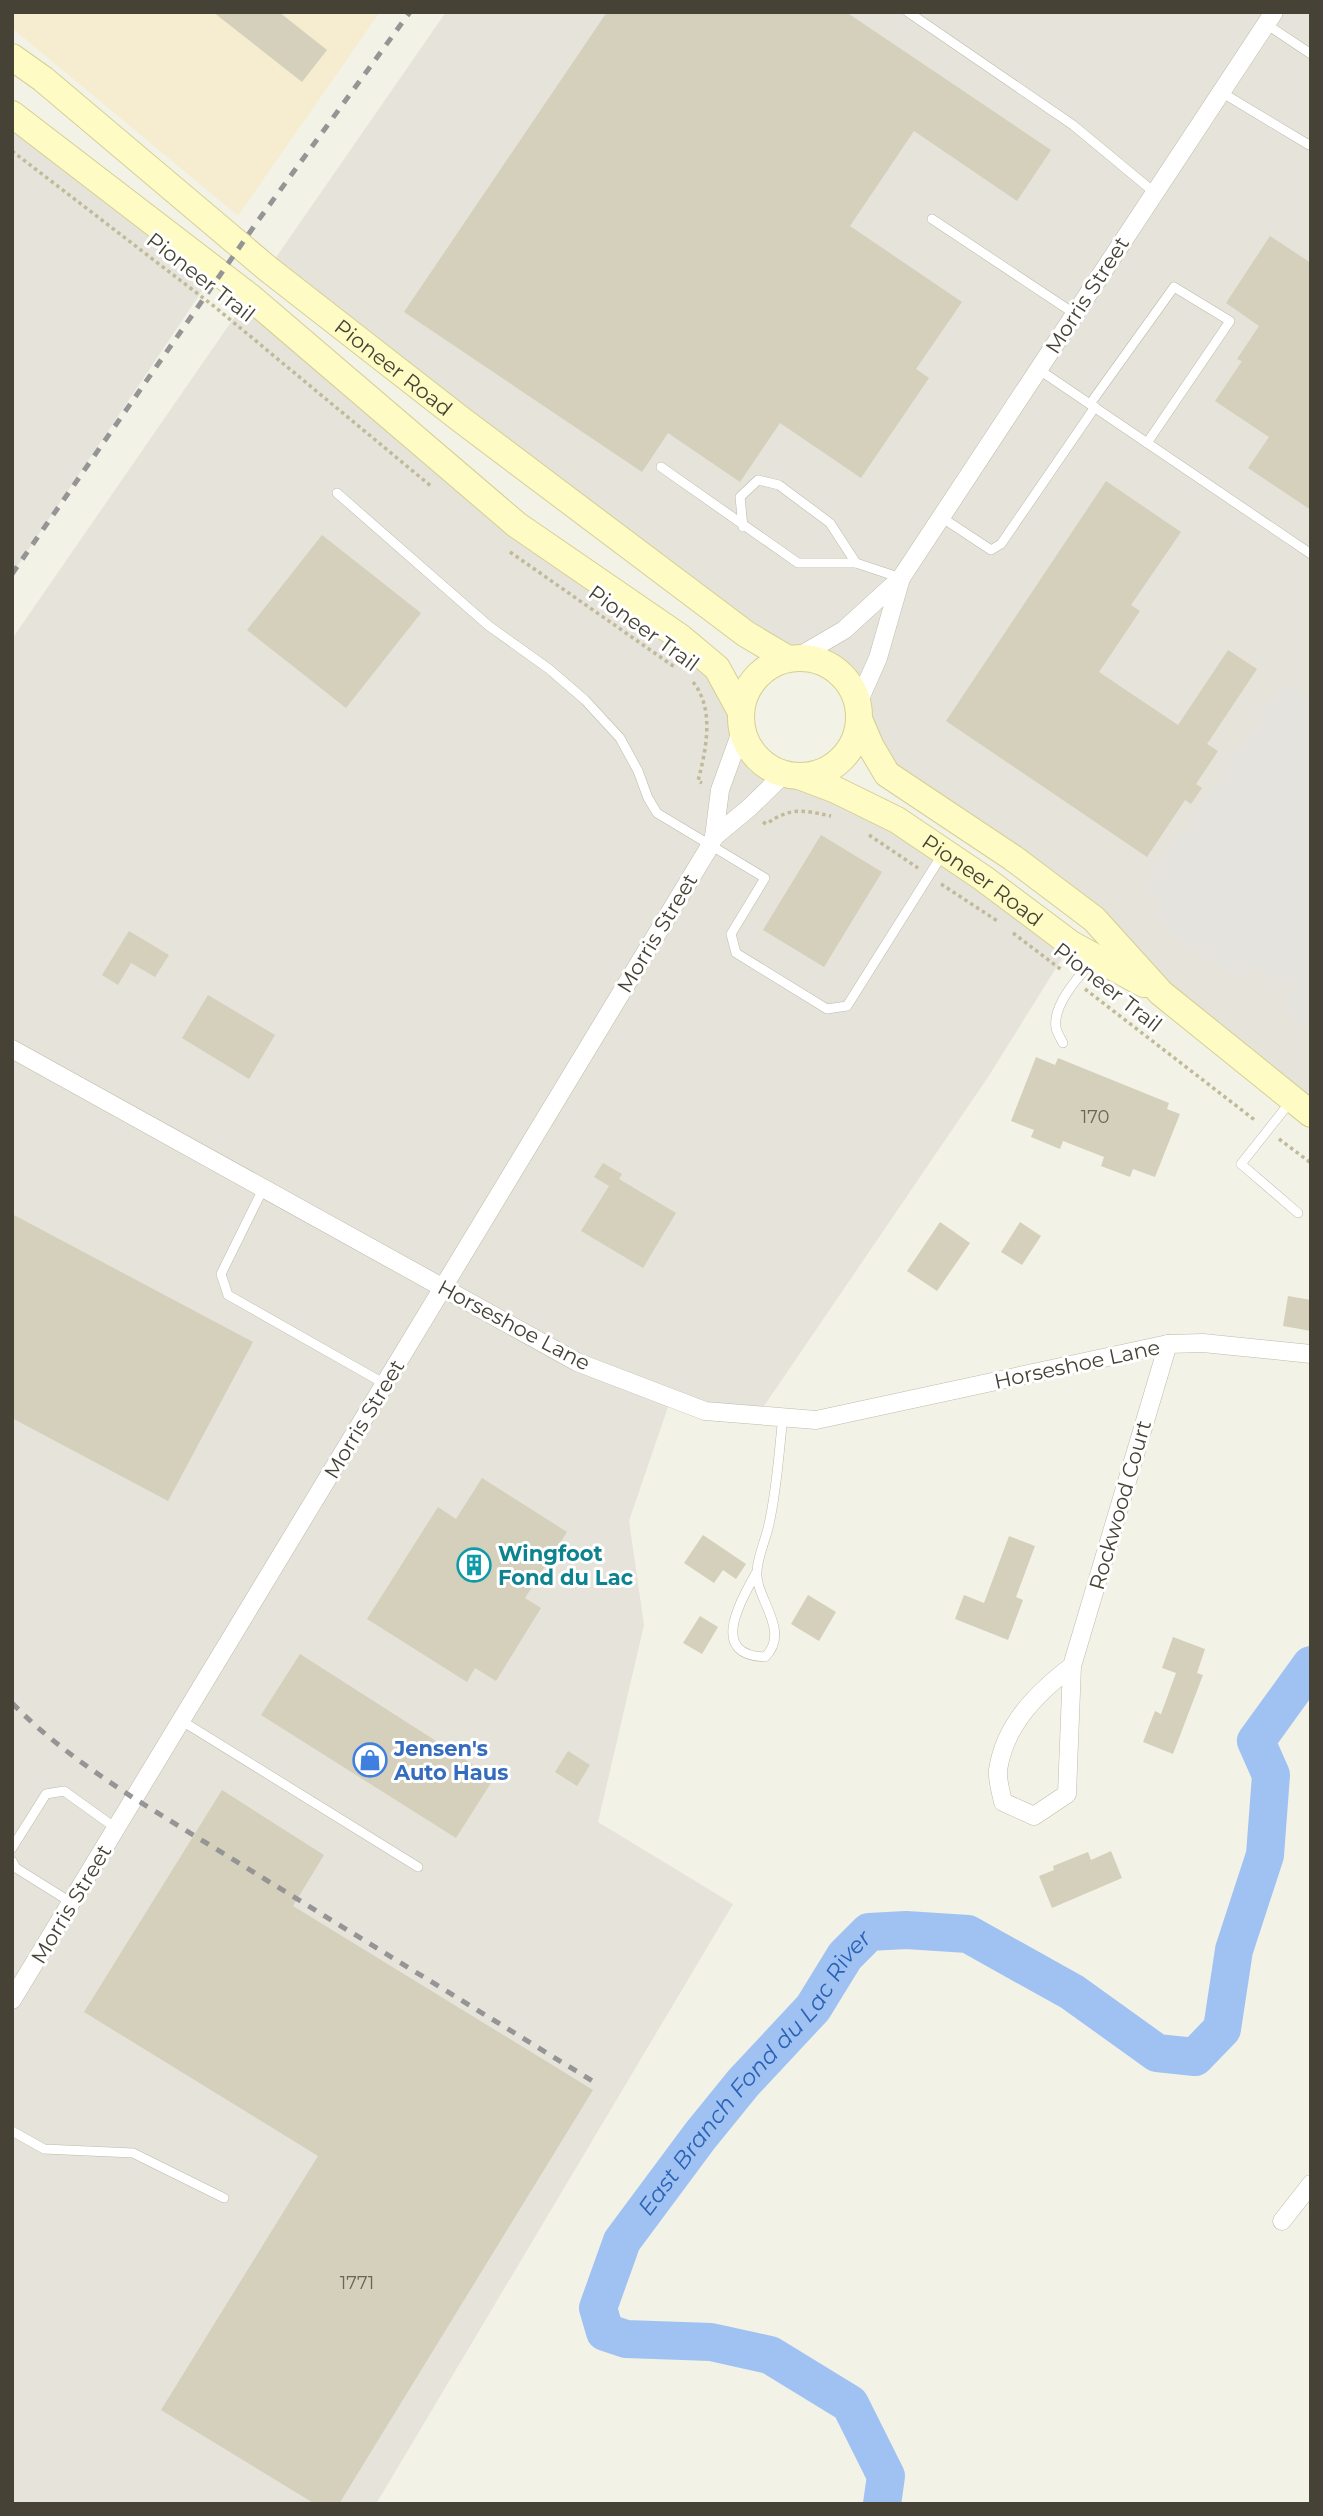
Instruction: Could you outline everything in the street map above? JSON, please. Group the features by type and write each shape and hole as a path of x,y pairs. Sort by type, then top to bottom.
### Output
{"main road":[{"name":"Pioneer Road","path":"12,57 43,79 251,255 458,418 746,635 793,658"},
{"name":"Pioneer Road","path":"12,114 249,296 517,525 689,645 717,668 741,720"},
{"path":"793,658 816,660 830,665 845,678 858,711 856,737 847,753 834,766 817,774 792,775 760,760 745,739 741,720 746,693 756,677 770,666 793,658"},
{"name":"Pioneer Road","path":"858,711 871,747 887,775 1013,858 1094,919 1103,948"},
{"name":"Pioneer Road","path":"792,775 836,790 897,820 983,878 1071,944 1103,948 1302,1107"}],"street":[{"name":"Morris Street","path":"793,658 844,629 901,578 1270,18"},
{"name":"Morris Street","path":"858,711 878,658 901,578"},
{"name":"Morris Street","path":"712,841 719,790 741,720"},
{"name":"Morris Street","path":"12,2000 712,841 792,775"},
{"name":"Horseshoe Lane","path":"12,1049 577,1362 705,1410 816,1420 1168,1344 1203,1343 1311,1354"},
{"name":"Rockwood Court","path":"1072,1666 1040,1691 1009,1732 998,1772 1003,1802 1034,1816 1068,1794 1072,1666 1168,1344"},
{"path":"1282,2221 1311,2184"}],"lane":[{"path":"908,12 1073,125 1155,193"},
{"path":"1270,18 1311,54"},
{"path":"1221,92 1309,145 1311,143"},
{"path":"932,219 1075,314"},
{"path":"941,517 991,550 1001,544 1174,288 1230,321 1147,443"},
{"path":"1038,369 1311,554"},
{"path":"661,467 798,563 856,563 901,578"},
{"path":"743,527 740,497 758,480 779,485 830,523 856,563"},
{"path":"337,493 489,626 548,668 585,700 620,738 657,813 712,841 765,878 731,934 736,953 827,1009 847,1006 944,852"},
{"path":"1063,1043 1056,1027 1058,1011 1075,981 1103,948"},
{"path":"1298,1213 1241,1164 1268,1130 1302,1107"},
{"path":"263,1188 221,1274 228,1295 385,1384"},
{"path":"756,1573 771,1615 774,1633 774,1644 765,1657 744,1654 738,1649 733,1636 733,1624 756,1573 770,1522 783,1416"},
{"path":"182,1721 418,1867"},
{"path":"12,1849 46,1794 64,1791 117,1829"},
{"path":"12,1861 16,1868 72,1903"},
{"path":"12,2131 44,2149 134,2153 224,2198"}],"path":[{"name":"Pioneer Trail","path":"12,151 215,307 439,493"},
{"name":"Pioneer Trail","path":"503,546 524,564 674,666 695,684 705,705 706,748 698,781 719,790"},
{"path":"749,808 766,824 781,813 801,810 833,817"},
{"path":"868,835 1002,924"},
{"name":"Pioneer Trail","path":"1012,932 1311,1163"}],"shaded area":[{"path":"12,12 380,12 238,216 12,28"},
{"path":"446,12 1311,12 1311,1114 1094,919 887,774 853,691 845,678 830,665 801,658 268,269"},
{"path":"12,114 216,270 12,574"},
{"path":"249,296 717,668 745,739 752,752 769,767 836,790 1071,944 988,1077 758,1415 671,1398 629,1521 644,1625 598,1822 733,1904 376,2504 12,2504 12,639"},
{"path":"1283,685 1311,704 1311,1029 1283,1008 1293,991 1250,963 1239,979 1151,919 1162,899 1145,885"}],"building":[{"path":"213,12 279,12 327,50 302,82"},
{"path":"607,12 846,12 1051,150 1017,201 914,131 850,226 962,302 916,369 929,378 861,478 780,423 740,482 668,433 642,472 404,312"},
{"path":"1270,236 1311,263 1311,510 1248,468 1269,437 1215,401 1242,361 1237,359 1259,326 1226,303"},
{"path":"1106,481 1181,532 1131,605 1140,611 1099,672 1178,725 1228,650 1257,669 1207,744 1218,751 1196,784 1202,788 1191,804 1185,800 1147,857 946,721"},
{"path":"322,535 421,613 346,708 247,630"},
{"path":"821,835 882,872 824,967 763,930"},
{"path":"129,931 169,955 155,977 131,963 118,985 102,975"},
{"path":"208,995 275,1035 249,1079 182,1038"},
{"path":"1036,1057 1055,1065 1058,1058 1169,1103 1167,1109 1180,1114 1155,1177 1133,1169 1130,1177 1101,1166 1104,1157 1063,1141 1060,1149 1031,1137 1034,1130 1011,1121"},
{"path":"603,1163 622,1174 619,1179 676,1213 643,1268 581,1231 609,1186 594,1177"},
{"path":"12,1214 253,1342 168,1501 12,1418"},
{"path":"940,1222 970,1243 937,1291 907,1271"},
{"path":"1020,1222 1041,1236 1022,1265 1001,1252"},
{"path":"1288,1296 1311,1300 1311,1331 1283,1326"},
{"name":"Wingfoot Fond du Lac","path":"482,1478 567,1532 525,1598 541,1608 496,1681 475,1668 467,1682 367,1619 438,1507 456,1519"},
{"path":"703,1535 746,1564 736,1579 723,1570 714,1583 684,1563"},
{"path":"1009,1536 1035,1546 1016,1597 1023,1600 1008,1640 955,1619 964,1595 984,1603"},
{"path":"808,1595 836,1612 819,1641 791,1624"},
{"path":"700,1616 718,1627 702,1654 683,1643"},
{"path":"1173,1637 1205,1649 1197,1673 1203,1675 1173,1754 1143,1742 1155,1711 1161,1714 1176,1673 1162,1668"},
{"path":"300,1654 494,1778 456,1838 261,1715"},
{"path":"568,1751 590,1765 577,1786 555,1772"},
{"path":"222,1790 324,1855 293,1906 593,2090 339,2504 315,2504 161,2410 318,2156 84,2012"},
{"path":"1111,1851 1122,1878 1052,1908 1039,1876 1054,1870 1053,1866 1088,1852 1091,1860"}],"waterway":[{"name":"East Branch Fond du Lac River","path":"882,2504 886,2476 850,2404 770,2355 711,2342 626,2339 605,2332 598,2308 622,2241 700,2136 743,2083 813,2008 845,1956 869,1932 906,1930 968,1934 1072,1992 1157,2053 1195,2057 1222,2029 1234,1950 1265,1855 1271,1775 1256,1741 1311,1665"}],"railway":[{"path":"12,574 257,222 410,12"},
{"path":"12,1703 71,1754 135,1799 594,2082"}],"place":[{"name":"Wingfoot Fond du Lac","path":"474,1565"},
{"name":"Jensen's Auto Haus","path":"370,1760"}]}
